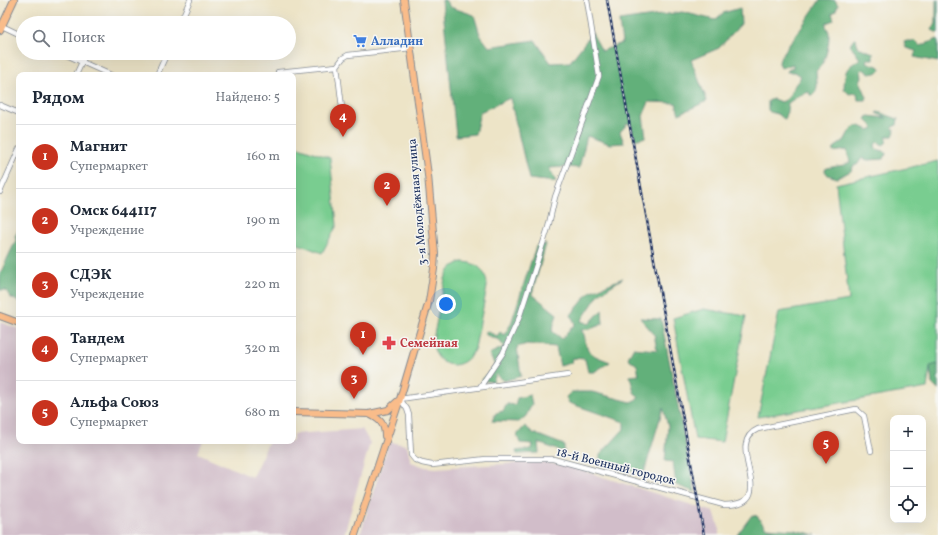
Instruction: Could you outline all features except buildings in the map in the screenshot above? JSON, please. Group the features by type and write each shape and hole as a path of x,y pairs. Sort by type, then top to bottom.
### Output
{"main road":[{"path":"1,28 14,0"},
{"name":"3-я Молодёжная улица","path":"355,535 385,440 400,399 429,301 435,254 428,175 404,0"},
{"path":"0,316 16,322"},
{"path":"296,412 369,414 388,410 400,399"},
{"path":"369,414 382,422 385,429 385,440"}],"street":[{"path":"183,16 190,0"},
{"path":"480,387 502,353 519,318 548,228 555,197 599,76 587,0"},
{"path":"1,28 16,33"},
{"path":"343,116 337,66 343,58 348,56 411,48"},
{"path":"78,60 104,72"},
{"path":"158,72 164,60"},
{"path":"77,72 82,62"},
{"path":"278,72 337,66"},
{"path":"0,104 16,112"},
{"path":"0,192 16,156"},
{"path":"400,399 568,375"},
{"name":"18-й Военный городок","path":"400,399 409,415 412,455 415,460 422,464 486,459 553,459 724,505 742,503 749,496 752,481 745,451 745,443 751,432 758,429 856,409 864,416 870,451"}],"shaded area":[{"path":"0,322 16,328 16,444 202,444 198,453 252,477 268,444 296,444 296,434 362,429 370,443 344,535 0,535"},
{"path":"389,442 407,445 411,462 425,467 435,468 540,462 568,466 714,512 719,527 719,535 360,535"}],"green space":[{"path":"442,0 445,0 450,7 474,15 480,35 489,47 535,40 551,63 570,62 592,33 602,51 622,43 619,21 682,12 715,20 723,13 740,8 741,24 719,48 691,60 707,101 679,114 676,103 649,102 643,116 646,137 634,140 631,125 628,123 620,132 624,143 610,144 587,136 579,168 549,168 556,182 529,179 510,98 480,112 475,134 456,136"},
{"path":"820,0 835,0 838,5 835,12 832,13 834,20 826,23 829,32 828,45 824,60 816,71 817,88 812,95 810,95 809,92 800,95 788,103 786,118 784,119 778,114 768,110 768,101 773,99 781,102 786,100 801,76 795,72 787,72 793,68 793,64 781,68 779,63 780,58"},
{"path":"936,0 938,0 938,33 932,30 936,23"},
{"path":"854,39 856,39 858,47 873,53 873,59 867,59 866,62 880,67 880,70 876,73 869,73 863,69 861,71 862,77 860,81 867,97 866,100 858,100 857,93 849,94 844,89 846,71 851,65 860,59 850,45"},
{"path":"938,39 938,62 914,57 916,51 906,48 904,42 915,41 920,46"},
{"path":"878,112 898,119 897,125 892,127 895,131 893,136 887,136 886,143 883,145 878,142 875,144 876,149 884,151 886,154 884,159 868,160 862,158 857,165 854,165 851,171 837,178 828,175 825,171 826,168 844,165 850,162 847,150 833,152 835,147 844,141 849,132 855,126 860,126 869,130 874,128 866,120 868,116 887,118 876,113"},
{"path":"296,146 330,158 337,225 322,253 296,243"},
{"path":"938,161 938,364 930,367 927,388 758,417 779,312 849,300 836,184"},
{"path":"16,240 16,300 10,297 6,290 0,290 0,274"},
{"path":"546,244 532,294 557,314 552,331 562,339 575,324 571,315 590,292 623,278 599,294 581,321 589,324 602,310 603,324 590,329 581,330 584,334 586,345 590,352 610,362 594,372 588,372 585,359 572,358 571,363 560,366 556,347 527,344 517,347 521,376 504,381 496,374 493,382 482,380 495,365 489,354 504,347 499,340 486,335 486,331 497,336 500,332 504,335 511,324 536,246"},
{"path":"461,262 467,262 480,268 487,281 487,287 475,348 464,362 457,365 450,365 443,362 438,357 434,350 433,340 445,279 451,269"},
{"path":"704,309 746,316 722,442 695,439 673,318"},
{"path":"640,318 661,319 695,492 676,485 673,462 665,461 668,426 663,408 644,473 607,465 600,460 600,455 624,429 624,422 569,403 566,397 571,392 592,392 631,402 639,398 634,392 630,376 639,375 637,365 628,358 633,348 657,350 654,334"},
{"path":"938,364 938,390 932,384 930,366"},
{"path":"530,395 532,404 526,416 519,422 492,421 496,413 503,411 507,404 515,405 517,398"},
{"path":"525,426 533,433 564,445 564,452 538,443 539,453 517,454 516,451 532,449 533,444 520,443 517,435"},
{"path":"752,515 757,516 766,528 794,530 816,535 737,535"}],"railway":[{"path":"607,0 704,535"}],"place":[{"name":"Алладин","path":"360,41"},
{"name":"Тандем","path":"343,137"},
{"name":"Омск 644117","path":"387,206"},
{"name":"Семейная","path":"389,343"},
{"name":"Магнит","path":"363,355"},
{"name":"СДЭК","path":"354,399"},
{"name":"Альфа Союз","path":"826,464"}]}
